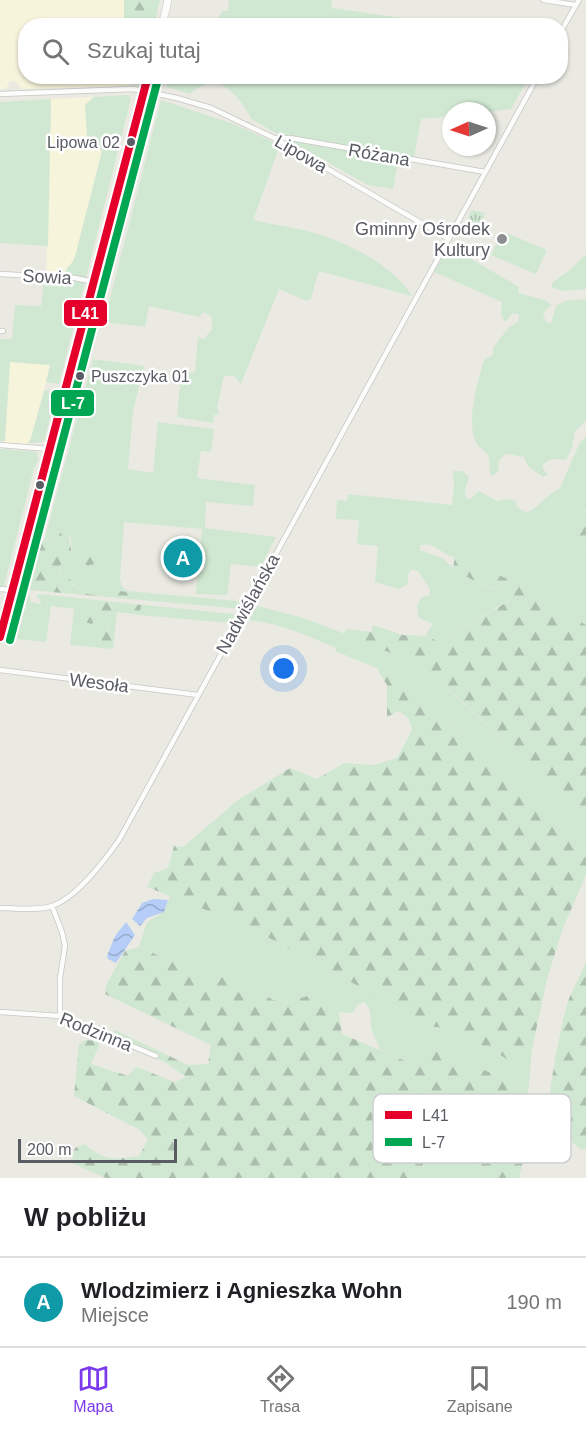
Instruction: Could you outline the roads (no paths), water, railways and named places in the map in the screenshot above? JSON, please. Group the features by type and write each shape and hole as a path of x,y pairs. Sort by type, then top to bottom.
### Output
{"main road":[{"path":"164,18 168,0"},
{"path":"0,634 146,84"}],"street":[{"path":"543,0 578,3 568,21"},
{"name":"Nadwiślańska","path":"51,906 69,896 108,855 135,812 534,84"},
{"name":"Lipowa","path":"0,94 133,89 211,108 274,138 448,239"},
{"name":"Różana","path":"274,138 290,138 485,172"},
{"name":"Sowia","path":"0,274 75,278 94,282"},
{"path":"0,445 50,449"},
{"path":"0,589 13,590"},
{"name":"Wesoła","path":"0,670 198,695"},
{"path":"0,908 51,906 65,946 60,978 60,1016"},
{"name":"Rodzinna","path":"0,1012 60,1016 156,1056"}],"water":[{"path":"153,899 168,900 164,912 147,918 140,926 132,919 142,903"},
{"path":"126,922 135,935 116,963 107,956 115,936"}],"place":[{"name":"Lipowa 02","path":"131,142"},
{"name":"Gminny Ośrodek Kultury","path":"502,239"},
{"name":"Puszczyka 01","path":"80,376"},
{"name":"Wlodzimierz i Agnieszka Wohn","path":"183,558"}]}
